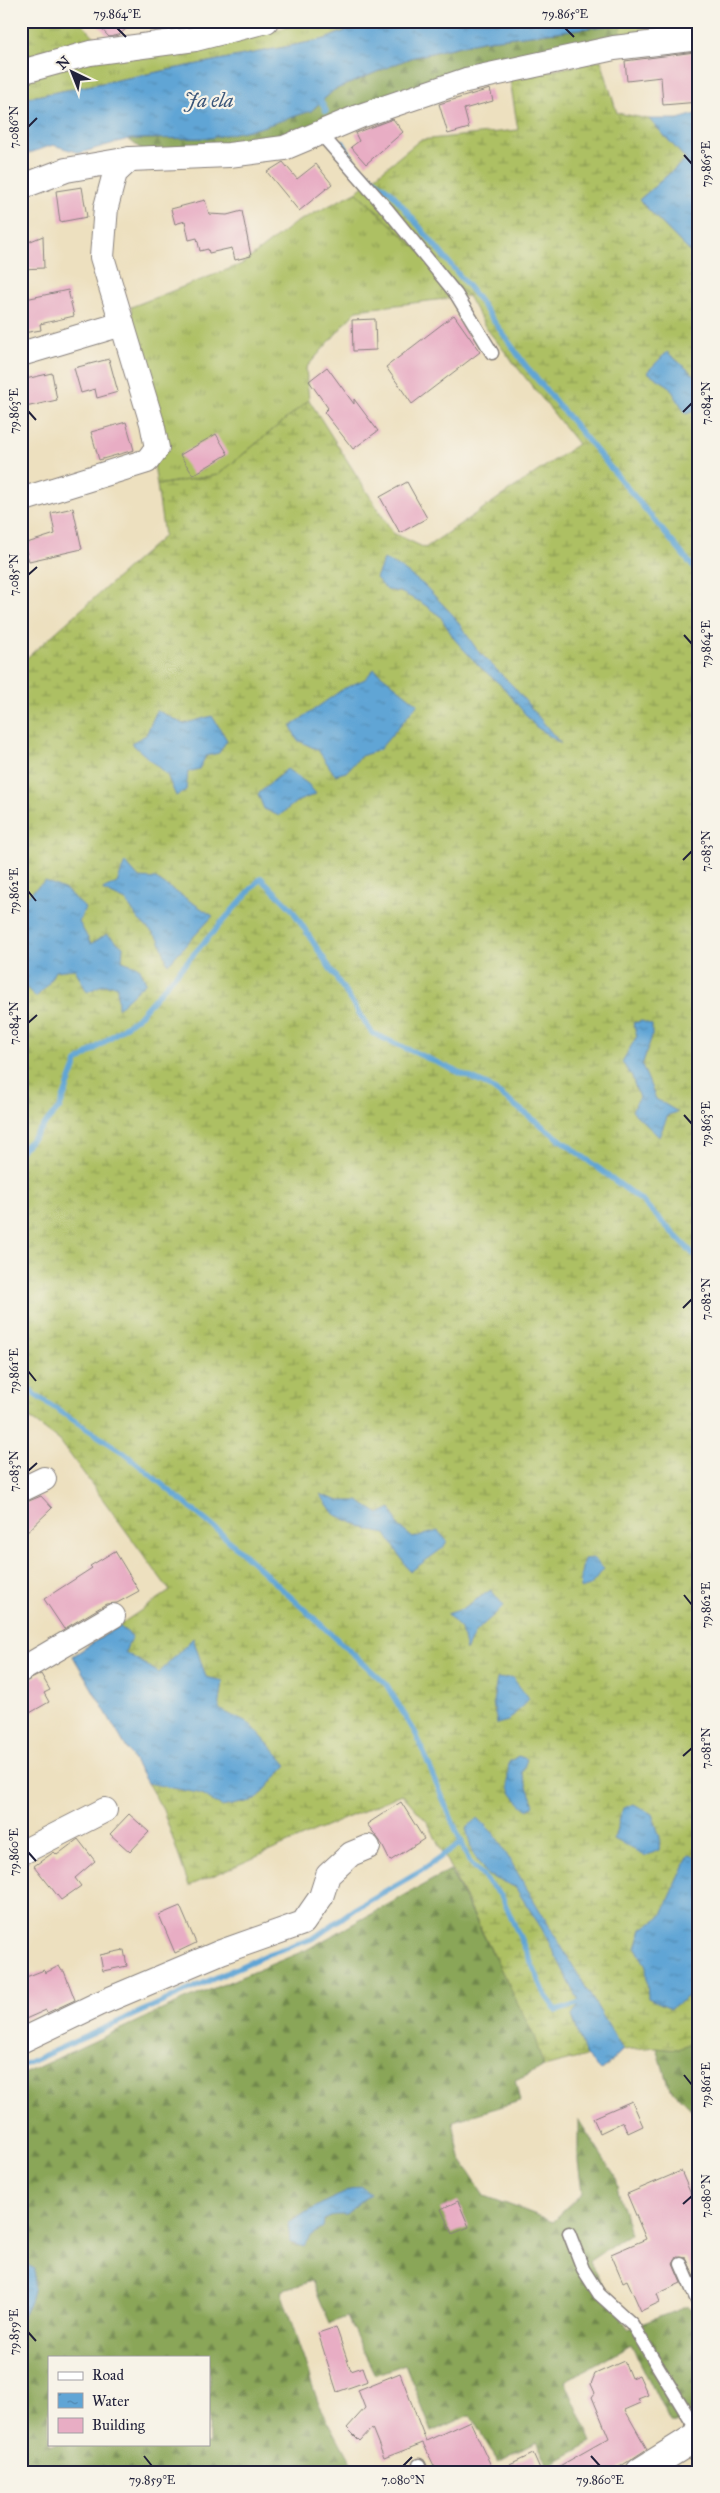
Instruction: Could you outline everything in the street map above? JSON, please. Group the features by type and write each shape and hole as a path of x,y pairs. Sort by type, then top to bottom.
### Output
{"main road":[{"path":"658,2468 699,2434"}],"street":[{"path":"21,72 90,53 195,39 266,21"},
{"path":"21,187 66,170 130,159 229,156 284,148 360,116 466,80 614,48 699,38"},
{"path":"21,500 147,461 157,448 152,423 102,257 106,207 115,173 130,159"},
{"path":"21,354 122,324"},
{"path":"21,1490 44,1479"},
{"path":"21,1670 113,1616"},
{"path":"21,1853 105,1810"},
{"path":"21,2041 98,2004 222,1952 303,1923 321,1897 328,1875 351,1854 368,1847"}],"lane":[{"path":"320,132 387,209 456,294 492,354"},
{"path":"569,2234 583,2269 599,2294 632,2324 699,2434"},
{"path":"681,2264 699,2305"}],"green space":[{"path":"21,21 79,21 101,43 21,64"},
{"path":"310,21 370,21 325,39 21,99 21,79 103,58 272,31"},
{"path":"628,21 699,21 699,32 618,41 622,24"},
{"path":"622,24 618,41 275,140 145,152 128,139 210,138 311,111 334,90 410,58 481,41"},
{"path":"601,60 617,113 649,119 686,159 639,200 699,261 699,1514 695,1520 699,1523 699,2037 679,2049 657,2047 623,2050 601,2071 586,2056 544,2067 534,2036 428,1823 402,1794 189,1886 163,1810 73,1656 170,1591 60,1441 21,1412 21,663 164,536 157,485 218,475 309,400 393,533 425,548 578,444 486,328 468,296 356,192 420,140 518,130 510,80"},
{"path":"356,192 468,296 357,310 306,368 309,400 218,475 157,485 131,307 242,264 295,223"},
{"path":"450,1870 535,2036 544,2067 515,2080 520,2101 453,2121 460,2158 485,2196 553,2221 582,2193 578,2161 578,2119 614,2175 630,2234 589,2262 628,2329 688,2306 699,2324 699,2381 694,2395 699,2406 699,2419 689,2423 670,2422 631,2344 565,2381 592,2442 549,2465 536,2442 498,2462 470,2415 432,2432 405,2364 375,2375 347,2317 330,2323 312,2281 281,2291 318,2402 356,2472 21,2472 21,2075 166,2008 306,1950"},
{"path":"699,2037 699,2117 668,2086 657,2047 679,2049"}],"water":[{"name":"Ja ela","path":"370,21 628,21 622,24 481,41 410,58 334,90 311,111 259,128 210,138 128,139 80,153 53,145 21,156 21,99 325,39"},
{"path":"699,113 699,261 639,200 686,159 649,119 678,119"},
{"path":"667,352 699,379 699,410 686,414 669,386 647,372"},
{"path":"384,559 401,568 424,585 453,615 478,651 513,686 561,744 535,726 503,687 479,666 455,640 440,616 422,603 400,592 387,590 376,578"},
{"path":"374,669 418,704 379,750 361,756 346,772 335,775 318,750 297,740 291,726 343,689 365,679"},
{"path":"157,710 183,724 212,716 227,740 219,753 206,756 199,769 188,772 186,790 176,796 167,775 131,743 146,735"},
{"path":"287,769 308,784 316,794 296,802 279,816 264,809 258,794"},
{"path":"125,862 139,878 156,879 213,916 168,964 159,939 138,919 126,901 102,890 117,883"},
{"path":"45,881 66,890 85,908 79,922 91,944 107,934 123,947 122,961 139,967 146,982 118,1008 117,985 102,985 87,992 75,969 55,971 47,986 36,997 21,983 21,903"},
{"path":"642,1021 652,1025 652,1036 642,1065 656,1099 678,1112 668,1115 659,1137 632,1111 639,1098 632,1077 622,1062 637,1036 633,1023"},
{"path":"320,1494 339,1501 358,1501 379,1514 391,1508 399,1527 413,1538 438,1531 447,1541 443,1548 410,1572 386,1534 371,1531 334,1514"},
{"path":"593,1558 604,1569 590,1586 581,1589 580,1578 584,1559"},
{"path":"491,1590 504,1606 475,1632 466,1651 461,1629 447,1614 462,1609"},
{"path":"119,1626 132,1636 125,1652 159,1673 193,1638 206,1677 223,1681 219,1709 251,1725 287,1765 256,1800 222,1807 198,1793 147,1783 73,1656"},
{"path":"512,1677 529,1699 508,1721 497,1724 493,1702 497,1679"},
{"path":"518,1756 527,1759 522,1773 534,1805 528,1810 512,1794 508,1784 509,1762"},
{"path":"634,1804 652,1814 660,1837 659,1850 646,1856 614,1839 623,1808"},
{"path":"478,1818 495,1835 623,2050 601,2071 586,2056 572,2016 580,2003 542,1929 515,1887 487,1875 472,1852 466,1828"},
{"path":"689,1855 699,1857 699,1992 671,2008 648,1998 646,1966 636,1948 642,1929 662,1915"},
{"path":"360,2186 370,2194 346,2215 335,2215 324,2220 323,2227 310,2236 304,2246 290,2241 288,2223 327,2201"},
{"path":"21,2262 35,2269 30,2300 21,2317"}],"building":[{"path":"94,21 135,21 119,35 109,37"},
{"path":"695,52 696,73 699,73 699,102 663,105 661,77 627,81 625,61"},
{"path":"490,89 493,101 464,109 469,128 448,134 439,104"},
{"path":"393,119 403,132 366,164 351,147 359,141 355,133"},
{"path":"283,162 297,179 316,164 332,184 299,211 267,172"},
{"path":"82,187 87,217 60,222 56,191"},
{"path":"205,200 209,214 227,215 242,211 251,256 235,260 232,248 209,253 208,249 200,251 197,238 189,240 185,221 175,224 171,209"},
{"path":"43,236 44,268 21,269 21,245"},
{"path":"68,290 74,316 40,324 41,330 23,333 21,300"},
{"path":"454,315 480,352 412,404 386,367"},
{"path":"375,319 376,350 353,351 352,320"},
{"path":"109,359 118,392 97,398 95,389 81,393 74,368"},
{"path":"327,367 354,404 354,399 378,431 353,449 324,412 328,408 309,381"},
{"path":"52,373 57,400 21,408 21,380"},
{"path":"126,422 134,450 99,460 91,432"},
{"path":"216,434 228,454 193,475 180,455"},
{"path":"407,482 427,518 400,533 380,497"},
{"path":"73,508 82,549 29,561 24,544 55,534 51,513"},
{"path":"41,1496 52,1508 21,1538 21,1509 29,1501"},
{"path":"115,1551 139,1591 117,1603 106,1604 64,1629 44,1599 92,1568 90,1566"},
{"path":"41,1674 50,1690 44,1693 49,1702 21,1718 21,1684"},
{"path":"401,1802 424,1839 390,1861 380,1841 367,1824"},
{"path":"129,1814 149,1832 130,1852 110,1834"},
{"path":"78,1839 95,1861 75,1878 81,1886 61,1900 34,1866 54,1852 57,1855"},
{"path":"180,1906 196,1943 175,1953 159,1915"},
{"path":"124,1950 127,1966 103,1971 100,1955"},
{"path":"59,1966 64,1971 75,2000 47,2013 46,2010 21,2021 21,1979 44,1970 45,1973"},
{"path":"632,2101 643,2126 628,2133 623,2122 600,2133 593,2118"},
{"path":"681,2171 699,2213 699,2275 695,2277 686,2258 677,2257 673,2264 681,2283 657,2294 660,2302 641,2311 627,2280 623,2282 611,2254 646,2239 627,2194"},
{"path":"458,2201 469,2227 452,2234 441,2209"},
{"path":"336,2327 351,2371 363,2367 368,2381 337,2392 318,2333"},
{"path":"624,2361 631,2378 639,2375 648,2395 638,2399 641,2403 625,2410 647,2449 612,2472 549,2472 609,2438 592,2397 595,2393 591,2384 595,2374"},
{"path":"400,2373 426,2441 470,2421 494,2472 437,2472 423,2443 384,2458 372,2428 360,2441 347,2428 365,2408 358,2390"},
{"path":"533,2454 541,2472 495,2472"}],"waterway":[{"path":"318,95 326,111"},
{"path":"343,143 356,166 391,192 473,292 526,366 699,574"},
{"path":"21,1151 60,1107 77,1062 138,1017 261,878 291,908 372,1033 489,1086 642,1201 699,1260"},
{"path":"21,1379 35,1395 124,1453 215,1528 386,1684 416,1734 469,1861 502,1897 546,1996 557,2011 580,2003"},
{"path":"21,2066 268,1954 314,1938 353,1910 425,1868 462,1842"}]}
